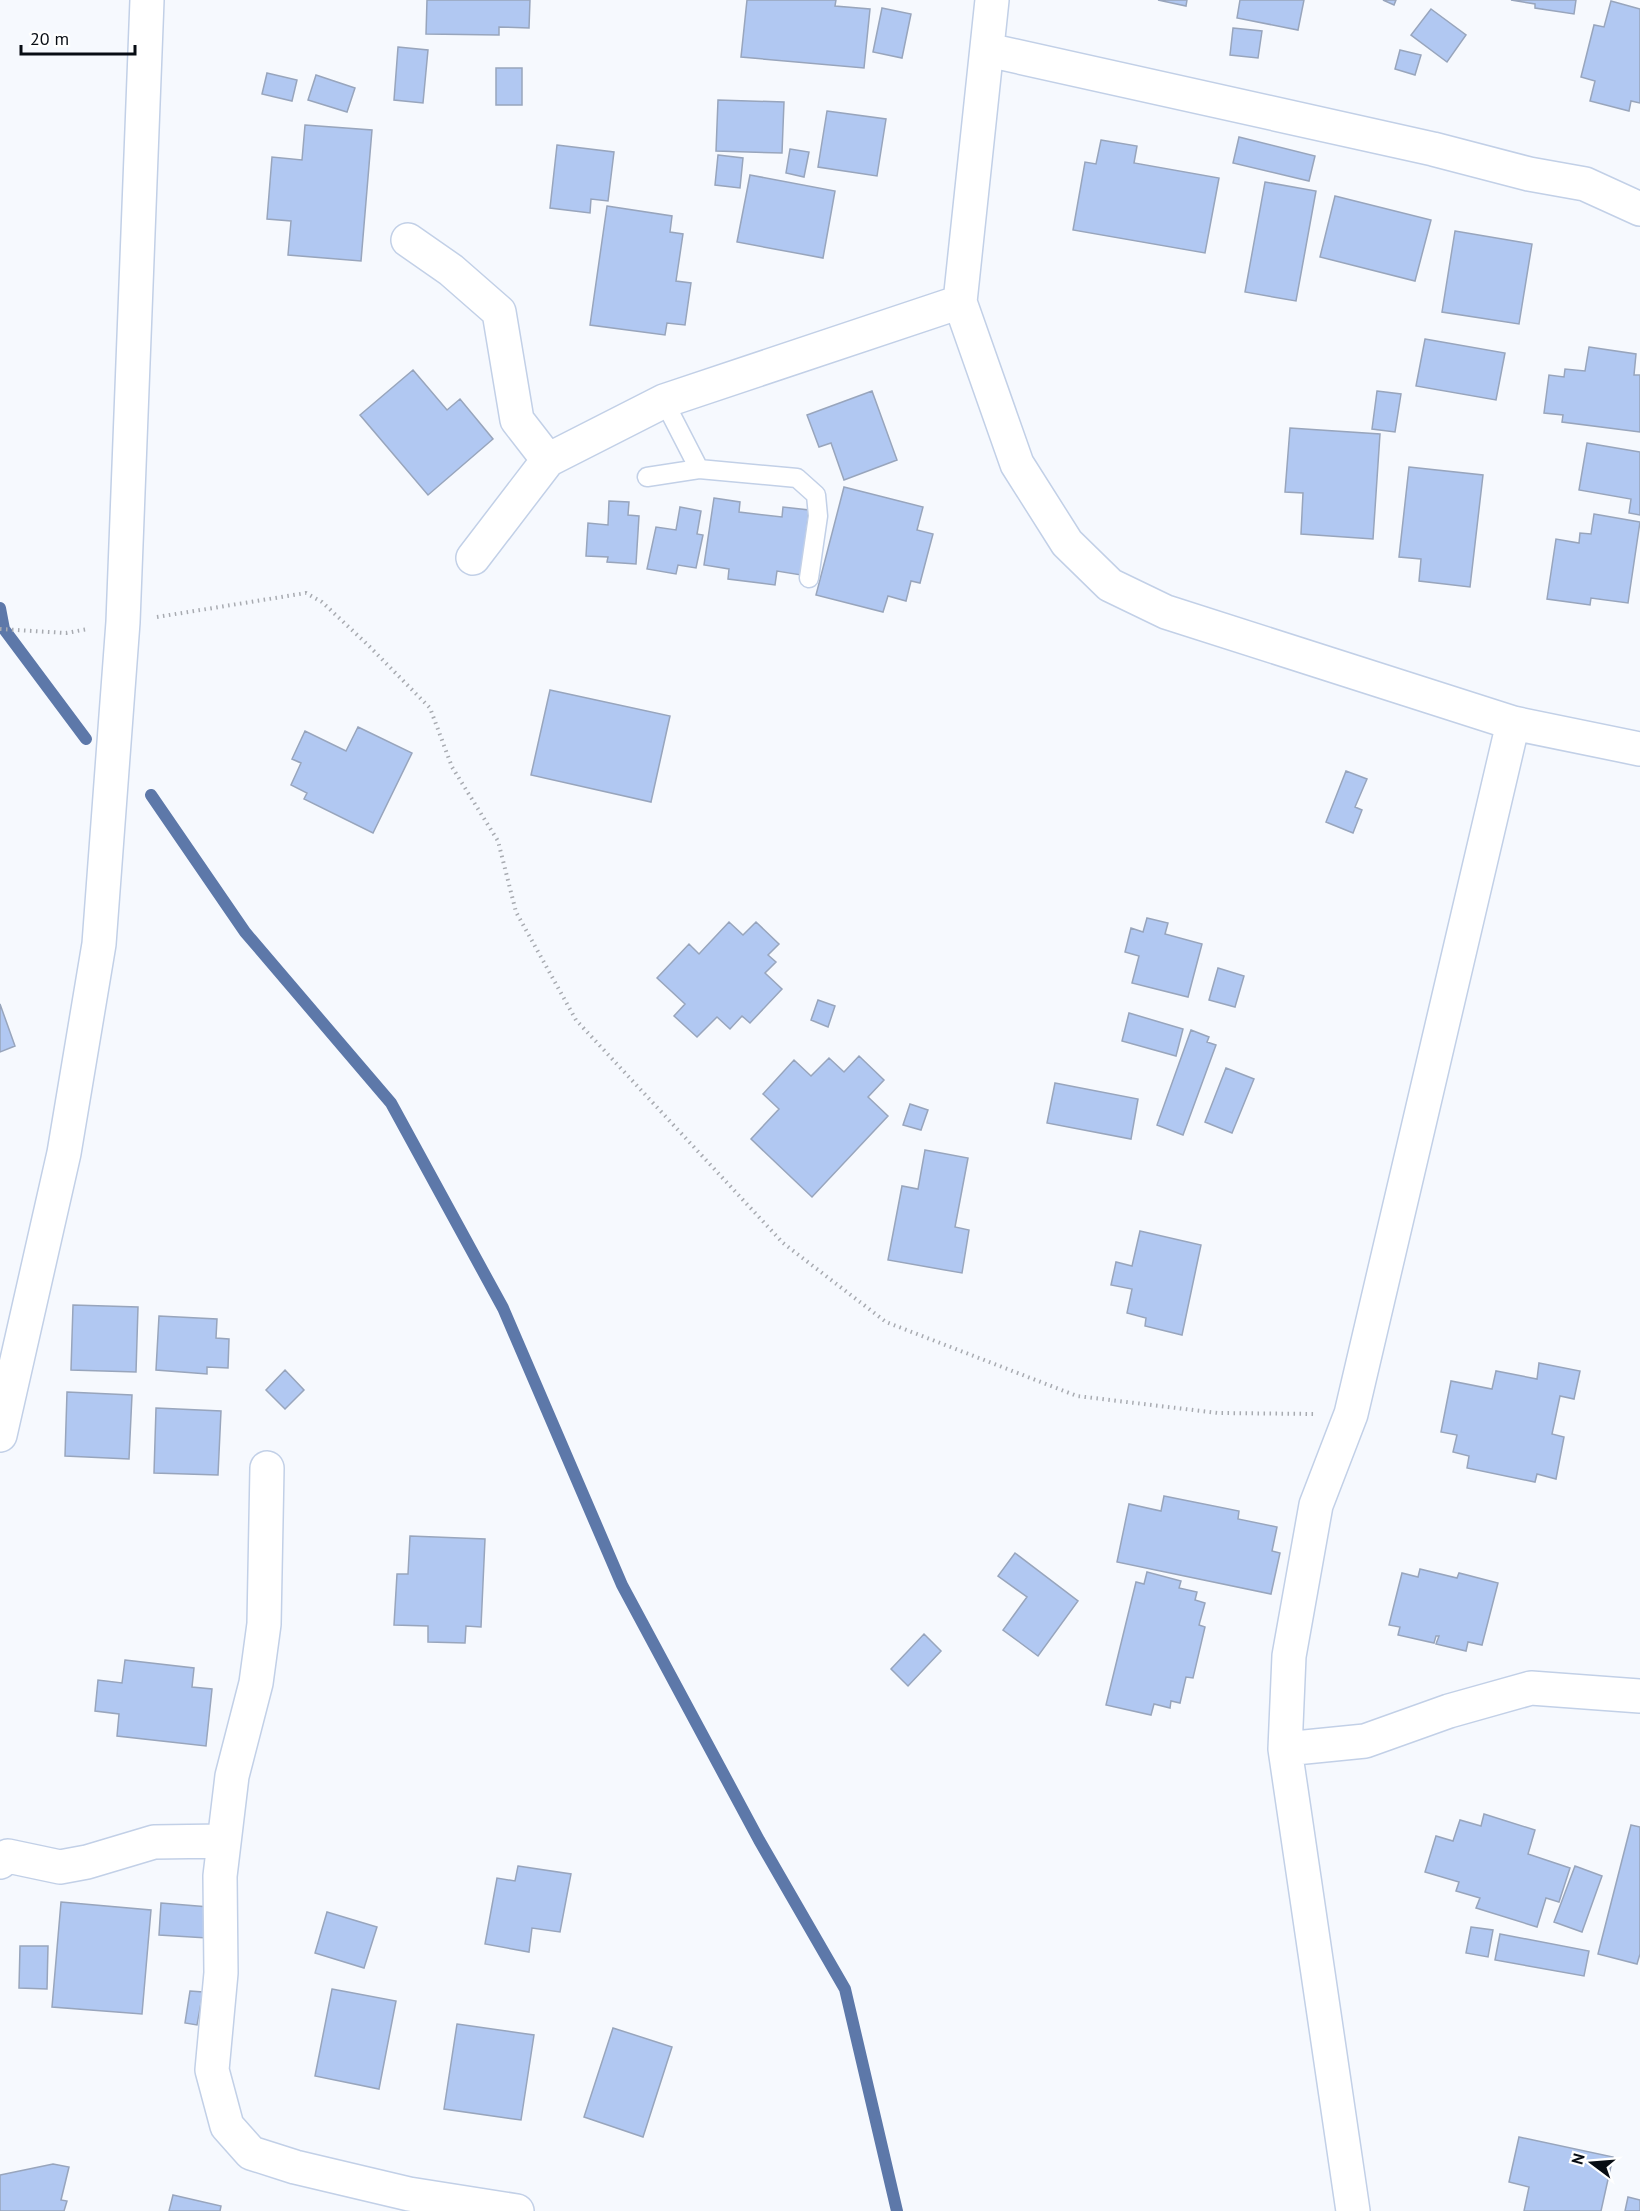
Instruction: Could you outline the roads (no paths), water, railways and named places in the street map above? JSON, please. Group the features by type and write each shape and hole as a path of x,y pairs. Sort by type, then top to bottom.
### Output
{"street":[{"path":"0,1435 64,1153 99,944 123,622 147,0"},
{"path":"992,0 960,302 1017,464 1067,543 1110,585 1166,612 1513,723 1639,746"},
{"path":"988,50 1433,149 1529,174 1585,184 1640,209"},
{"path":"408,240 451,270 498,312 517,420 548,460"},
{"path":"473,558 548,460 664,401 960,302"},
{"path":"1353,2211 1285,1749 1288,1656 1316,1505 1350,1414 1513,723"},
{"path":"267,1468 264,1624 256,1683 232,1776 220,1876 220,1973 212,2070 227,2126 251,2153 295,2167 409,2194 517,2211"},
{"path":"1285,1749 1365,1741 1449,1711 1531,1688 1640,1696"},
{"path":"3,1853 60,1867 87,1862 154,1842 224,1840"}],"lane":[{"path":"664,401 699,469"},
{"path":"647,477 699,469 797,478 816,495 818,516 809,578"}],"waterway":[{"path":"0,608 4,629 86,739"},
{"path":"151,795 245,932 391,1103 503,1308 622,1585 759,1840 845,1989 897,2211"}]}
